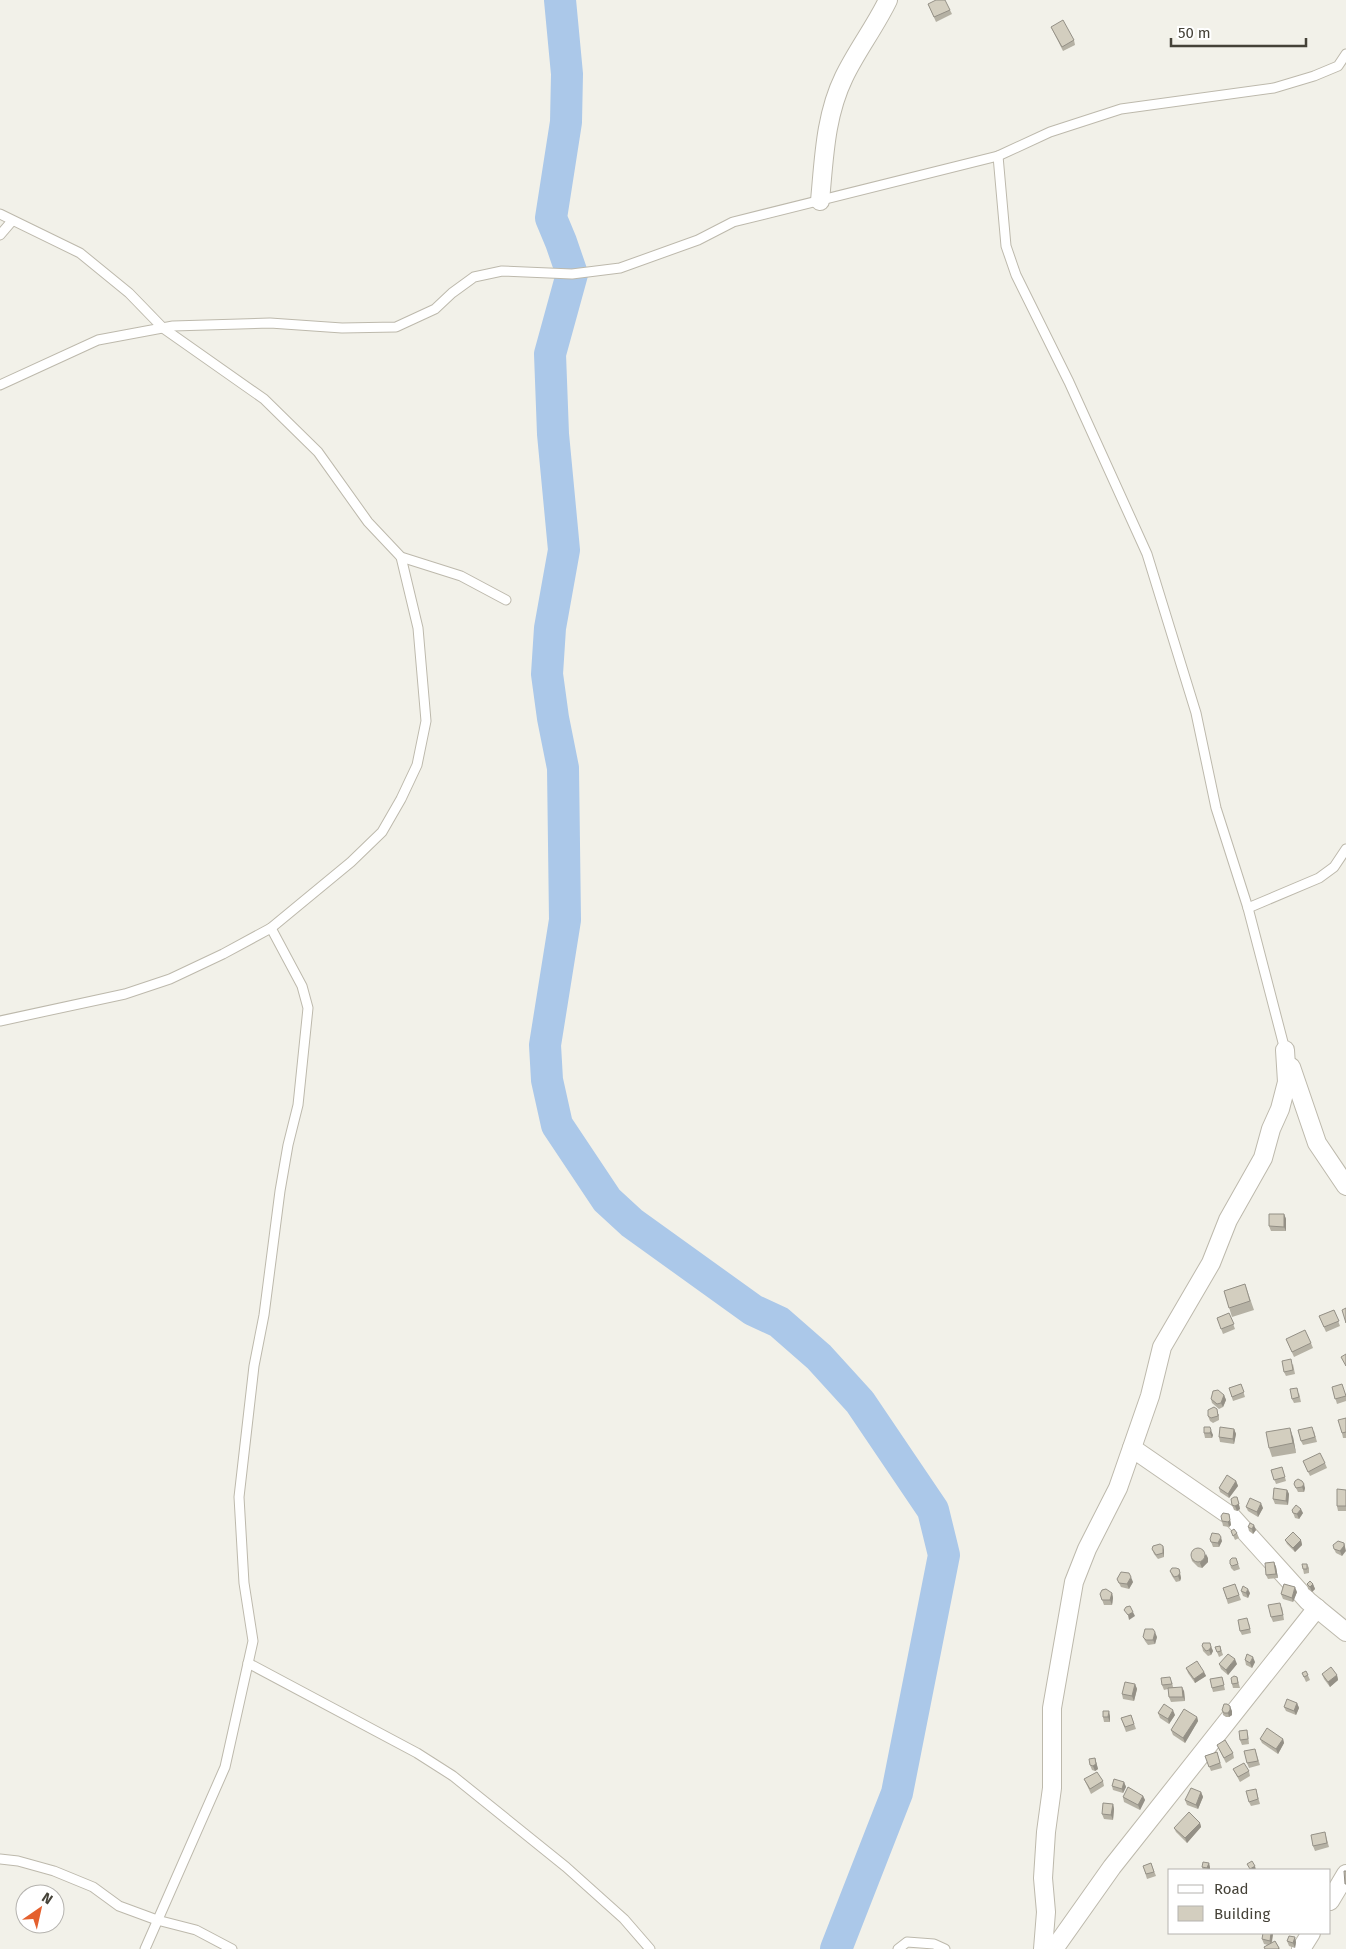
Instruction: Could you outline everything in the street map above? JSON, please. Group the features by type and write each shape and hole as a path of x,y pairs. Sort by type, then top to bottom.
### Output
{"street":[{"path":"820,201 829,118 843,78 859,49 876,25 888,0"},
{"path":"1285,1050 1317,1143 1346,1186"},
{"path":"1043,1949 1046,1912 1044,1878 1046,1832 1052,1788 1052,1708 1074,1582 1087,1549 1118,1488 1150,1396 1162,1347 1211,1262 1228,1220 1263,1158 1287,1082 1285,1050"},
{"path":"1132,1448 1232,1517 1317,1608 1346,1632"},
{"path":"1054,1949 1112,1868 1317,1608"},
{"path":"1331,1898 1346,1874"},
{"path":"1301,1949 1310,1934"}],"lane":[{"path":"0,385 98,340 163,328 270,323 342,328 396,327 435,309 452,293 474,277 502,271 572,274 620,268 698,240 733,222 998,156 1050,132 1121,109 1274,88 1314,76 1338,66 1346,54"},
{"path":"998,156 1006,246 1016,275 1069,382 1147,554 1196,713 1216,808 1248,908 1285,1050"},
{"path":"0,214 80,253 129,293 163,328 264,399 318,452 368,522 402,557 461,576 506,600"},
{"path":"0,235 12,221"},
{"path":"0,1021 125,994 170,979 222,954 271,928 351,862 382,832 401,799 417,765 426,721 424,677 418,628 402,557"},
{"path":"1248,908 1318,878 1334,867 1346,849"},
{"path":"145,1949 225,1766 253,1641 244,1583 239,1497 254,1366 264,1315 280,1190 298,1104 308,1008 302,986 271,928"},
{"path":"248,1663 417,1753 453,1776 566,1867 624,1919 650,1949"},
{"path":"0,1859 18,1861 54,1871 93,1887 119,1906 157,1920 196,1930 232,1949"},
{"path":"898,1949 907,1942 934,1944 945,1949"}],"building":[{"path":"936,0 945,0 950,10 934,17 928,4"},
{"path":"1063,20 1074,40 1062,47 1051,27"},
{"path":"1269,1214 1284,1214 1284,1227 1269,1226"},
{"path":"1245,1284 1250,1301 1229,1308 1224,1291"},
{"path":"1346,1308 1346,1323 1342,1310"},
{"path":"1334,1310 1339,1321 1324,1327 1319,1316"},
{"path":"1229,1313 1234,1324 1221,1329 1217,1318"},
{"path":"1305,1330 1311,1343 1292,1352 1286,1339"},
{"path":"1346,1354 1346,1366 1341,1357"},
{"path":"1291,1359 1293,1370 1284,1372 1282,1361"},
{"path":"1241,1384 1244,1392 1232,1397 1229,1388"},
{"path":"1342,1384 1346,1396 1335,1399 1332,1387"},
{"path":"1297,1388 1299,1397 1292,1399 1290,1389"},
{"path":"1218,1390 1224,1395 1221,1403 1217,1404 1211,1399 1213,1391"},
{"path":"1214,1407 1217,1409 1218,1416 1211,1418 1208,1416 1208,1410"},
{"path":"1346,1418 1346,1432 1342,1433 1338,1420"},
{"path":"1204,1427 1210,1427 1210,1433 1204,1433"},
{"path":"1220,1427 1234,1429 1233,1439 1219,1437"},
{"path":"1312,1427 1315,1437 1301,1441 1298,1430"},
{"path":"1290,1428 1293,1443 1269,1448 1266,1432"},
{"path":"1320,1453 1325,1463 1308,1472 1303,1461"},
{"path":"1282,1467 1285,1477 1274,1480 1271,1470"},
{"path":"1227,1475 1236,1481 1228,1494 1219,1488"},
{"path":"1298,1479 1304,1484 1302,1487 1296,1488 1294,1484"},
{"path":"1274,1488 1287,1490 1286,1501 1273,1499"},
{"path":"1337,1489 1346,1490 1346,1506 1337,1506"},
{"path":"1237,1497 1239,1504 1235,1506 1232,1505 1231,1499"},
{"path":"1250,1498 1261,1503 1257,1512 1246,1507"},
{"path":"1296,1505 1301,1509 1297,1514 1293,1513 1292,1510"},
{"path":"1223,1513 1229,1514 1230,1520 1228,1522 1222,1521 1221,1516"},
{"path":"1250,1523 1254,1525 1252,1529 1248,1527"},
{"path":"1234,1529 1237,1533 1233,1536 1231,1531"},
{"path":"1293,1532 1301,1540 1293,1548 1285,1540"},
{"path":"1212,1533 1219,1534 1221,1537 1218,1543 1211,1542"},
{"path":"1338,1541 1344,1543 1340,1551 1334,1549 1333,1545"},
{"path":"1160,1544 1163,1546 1163,1553 1156,1555 1152,1549 1153,1546"},
{"path":"1195,1548 1201,1548 1205,1555 1201,1562 1195,1562 1191,1558 1191,1552"},
{"path":"1232,1558 1236,1558 1238,1564 1232,1566 1230,1564"},
{"path":"1274,1562 1276,1574 1266,1575 1265,1563"},
{"path":"1302,1564 1307,1564 1307,1569 1303,1569"},
{"path":"1172,1568 1179,1569 1180,1573 1178,1576 1174,1577 1170,1571"},
{"path":"1121,1572 1129,1573 1131,1577 1127,1584 1119,1583 1117,1579"},
{"path":"1310,1581 1313,1584 1310,1587 1307,1584"},
{"path":"1235,1584 1239,1595 1227,1599 1223,1588"},
{"path":"1284,1584 1295,1587 1292,1598 1281,1594"},
{"path":"1243,1586 1248,1589 1246,1593 1241,1591"},
{"path":"1106,1589 1112,1593 1110,1600 1102,1600 1100,1594 1102,1590"},
{"path":"1280,1603 1283,1615 1271,1617 1268,1605"},
{"path":"1130,1606 1133,1612 1128,1615 1124,1610"},
{"path":"1247,1618 1250,1629 1240,1631 1238,1620"},
{"path":"1145,1629 1153,1629 1155,1632 1153,1640 1146,1640 1143,1637"},
{"path":"1203,1643 1210,1643 1211,1647 1209,1650 1206,1651 1202,1646"},
{"path":"1220,1646 1221,1651 1217,1652 1215,1647"},
{"path":"1228,1654 1235,1659 1226,1670 1219,1664"},
{"path":"1247,1654 1253,1657 1250,1663 1245,1660"},
{"path":"1197,1661 1204,1672 1194,1679 1186,1668"},
{"path":"1331,1667 1337,1675 1328,1682 1322,1674"},
{"path":"1306,1671 1308,1675 1304,1677 1302,1673"},
{"path":"1170,1677 1172,1684 1162,1685 1161,1678"},
{"path":"1222,1677 1224,1685 1212,1688 1210,1679"},
{"path":"1237,1677 1238,1683 1232,1684 1231,1678"},
{"path":"1125,1682 1135,1684 1132,1696 1122,1694"},
{"path":"1182,1687 1183,1697 1169,1697 1168,1688"},
{"path":"1287,1699 1297,1703 1294,1711 1284,1707"},
{"path":"1164,1704 1173,1710 1168,1719 1158,1713"},
{"path":"1224,1704 1230,1706 1228,1713 1224,1713 1222,1710"},
{"path":"1184,1709 1197,1717 1183,1738 1171,1730"},
{"path":"1103,1711 1109,1711 1108,1717 1103,1717"},
{"path":"1131,1715 1134,1724 1125,1727 1121,1718"},
{"path":"1267,1728 1283,1739 1276,1749 1260,1739"},
{"path":"1247,1730 1248,1739 1240,1740 1239,1731"},
{"path":"1225,1740 1233,1753 1224,1758 1217,1745"},
{"path":"1255,1749 1258,1761 1247,1763 1244,1751"},
{"path":"1217,1752 1220,1763 1209,1767 1205,1756"},
{"path":"1095,1758 1096,1764 1090,1765 1089,1759"},
{"path":"1244,1763 1249,1771 1238,1777 1233,1769"},
{"path":"1097,1772 1103,1781 1090,1789 1084,1779"},
{"path":"1114,1779 1124,1782 1122,1789 1112,1786"},
{"path":"1128,1787 1143,1796 1138,1805 1123,1797"},
{"path":"1191,1788 1201,1792 1196,1805 1185,1800"},
{"path":"1256,1789 1258,1799 1249,1802 1246,1791"},
{"path":"1103,1803 1113,1804 1111,1815 1102,1814"},
{"path":"1189,1812 1200,1823 1185,1838 1174,1828"},
{"path":"1325,1832 1327,1843 1313,1846 1311,1835"},
{"path":"1252,1861 1255,1866 1250,1869 1247,1864"},
{"path":"1203,1862 1209,1863 1207,1868 1202,1867"},
{"path":"1151,1863 1154,1872 1146,1874 1143,1866"},
{"path":"1344,1871 1346,1871 1346,1884 1345,1884"},
{"path":"1263,1934 1271,1934 1270,1941 1262,1939"},
{"path":"1289,1936 1295,1937 1293,1943 1287,1941"},
{"path":"1275,1941 1278,1949 1265,1949 1264,1947"}],"waterway":[{"path":"560,0 567,74 566,122 551,218 572,274 550,354 553,434 564,550 550,628 547,674 563,768 565,920 545,1045 547,1080 557,1125 607,1200 632,1223 753,1310 779,1322 819,1357 860,1402 933,1510 944,1555 897,1793 836,1949"}]}
